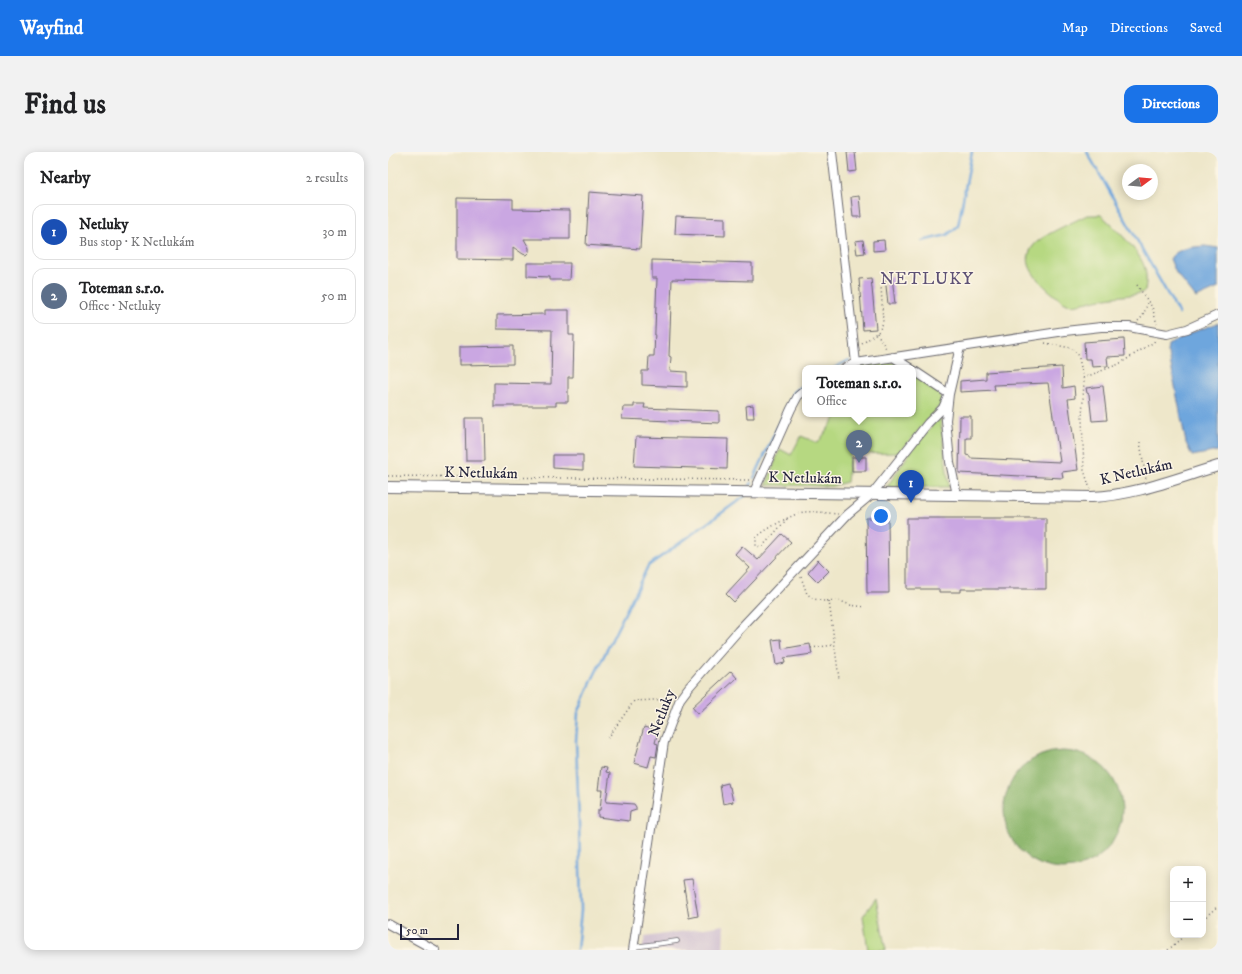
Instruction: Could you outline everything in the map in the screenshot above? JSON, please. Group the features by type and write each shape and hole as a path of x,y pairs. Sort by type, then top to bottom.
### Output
{"street":[{"path":"832,152 856,363"},
{"path":"852,365 893,357 1101,327 1133,328 1167,334 1187,329 1218,315"},
{"name":"Netluky","path":"957,495 950,462 946,420 949,394 960,348"},
{"path":"893,357 905,365"},
{"path":"916,372 949,394"},
{"path":"754,492 758,480 791,409 798,396 802,393"},
{"name":"Netluky","path":"633,949 664,742 680,699 688,687 738,631 848,514 872,494 928,423 943,408 949,394"},
{"name":"K Netlukám","path":"388,487 1092,497 1121,494 1146,488 1218,466"},
{"path":"388,924 435,950"}],"lane":[{"path":"633,949 677,942"}],"path":[{"path":"854,349 877,333 883,323 881,285"},
{"path":"1084,378 1119,364 1154,342 1157,332 1157,323 1152,307 1137,285"},
{"path":"1133,328 1143,316 1148,302"},
{"path":"877,333 893,357"},
{"path":"1041,342 1071,348 1078,354 1084,378 1082,418 1084,470 1092,497"},
{"path":"1140,442 1146,488"},
{"path":"388,476 758,480"},
{"path":"787,519 762,547 756,546 756,538 760,534 787,519 803,512 848,514"},
{"path":"801,565 801,579 807,594 814,600 823,602 838,600 866,607"},
{"path":"829,601 838,679"},
{"path":"810,648 834,645"},
{"path":"608,738 634,700 680,699"},
{"path":"1206,916 1218,906"},
{"path":"1168,950 1182,938"}],"shaded area":[{"path":"724,925 723,950 642,950 645,937"}],"green space":[{"path":"1087,215 1101,215 1133,248 1145,269 1145,291 1134,295 1069,305 1047,289 1036,278 1029,265 1028,259 1034,245 1051,233"},
{"path":"886,362 899,365 860,365"},
{"path":"916,375 940,392 942,403 899,453 850,454 847,482 832,486 766,485 780,449 791,455 801,436 818,443 836,417 916,417"},
{"path":"940,416 949,487 887,487 911,451"},
{"path":"1063,751 1086,755 1105,768 1118,787 1122,810 1118,833 1105,852 1086,865 1063,869 1040,865 1021,852 1008,833 1004,810 1008,787 1021,768 1040,755"},
{"path":"876,898 886,950 868,950 863,916"}],"water":[{"path":"1205,246 1218,248 1218,288 1196,298 1176,273 1170,259 1176,252 1181,250"},
{"path":"1218,323 1218,451 1192,456 1186,443 1169,355 1167,352 1168,345 1188,334"}],"building":[{"path":"847,152 855,152 857,171 849,172"},
{"path":"589,192 643,196 640,249 586,245"},
{"path":"859,196 861,217 853,217 851,197"},
{"path":"457,198 513,199 513,209 570,210 570,239 524,239 529,248 529,252 526,255 513,247 513,260 457,259"},
{"path":"676,216 725,218 725,236 675,234"},
{"path":"863,240 865,253 857,254 855,241"},
{"path":"884,240 885,250 873,251 873,241"},
{"path":"652,260 752,263 752,281 672,279 669,356 671,357 670,371 687,372 687,387 642,385 642,371 648,371 649,356 654,356 657,278 652,278"},
{"path":"527,263 570,263 569,280 550,280 550,277 527,276"},
{"path":"892,276 895,304 888,304 885,277"},
{"path":"871,278 876,329 863,330 859,279"},
{"path":"545,310 569,310 569,335 574,335 573,377 568,377 568,402 556,402 556,406 494,406 494,383 551,384 552,330 497,329 497,315 545,314"},
{"path":"1124,339 1125,356 1107,357 1108,366 1092,367 1091,359 1085,359 1084,342"},
{"path":"513,346 513,364 459,365 459,347"},
{"path":"1062,367 1063,388 1074,386 1075,398 1068,399 1078,470 1062,472 1063,478 959,473 960,416 971,416 971,438 966,438 966,455 970,456 970,458 1060,462 1048,383 994,385 995,390 960,392 960,381 986,379 986,372"},
{"path":"1103,386 1107,420 1092,421 1089,394 1087,393 1086,388"},
{"path":"634,404 645,404 644,408 719,411 719,423 622,419 623,407 634,407"},
{"path":"753,405 754,418 747,418 746,406"},
{"path":"465,418 484,418 485,461 466,461"},
{"path":"636,437 728,439 727,469 634,466"},
{"path":"553,455 583,455 583,470 553,468"},
{"path":"852,457 866,457 866,471 852,471"},
{"path":"866,518 888,518 889,593 867,593"},
{"path":"907,518 1046,518 1046,589 961,589 961,592 939,592 939,589 907,589"},
{"path":"782,534 791,542 734,602 726,594 750,568 735,554 742,546 758,560"},
{"path":"818,560 829,571 818,582 808,572"},
{"path":"781,639 782,649 810,644 812,654 784,658 785,663 776,665 772,640"},
{"path":"731,671 737,678 698,714 692,707"},
{"path":"644,727 658,731 655,743 658,744 656,757 651,756 648,767 634,763"},
{"path":"601,767 607,768 606,772 610,773 606,802 634,804 636,807 636,810 630,812 629,821 598,817 602,790 598,790"},
{"path":"728,783 733,802 723,804 720,785"},
{"path":"692,879 698,916 689,918 683,880"}],"waterway":[{"path":"922,241 947,235 958,226 972,152"},
{"path":"1087,152 1179,314"},
{"path":"840,365 849,360"},
{"path":"754,478 794,392 802,386"},
{"path":"577,950 581,910 576,741 578,713 593,678 648,566 745,496"}],"place":[{"name":"Toteman s.r.o.","path":"859,463"},
{"name":"Netluky","path":"911,503"}],"district":[{"name":"NETLUKY","path":"927,279"}]}
